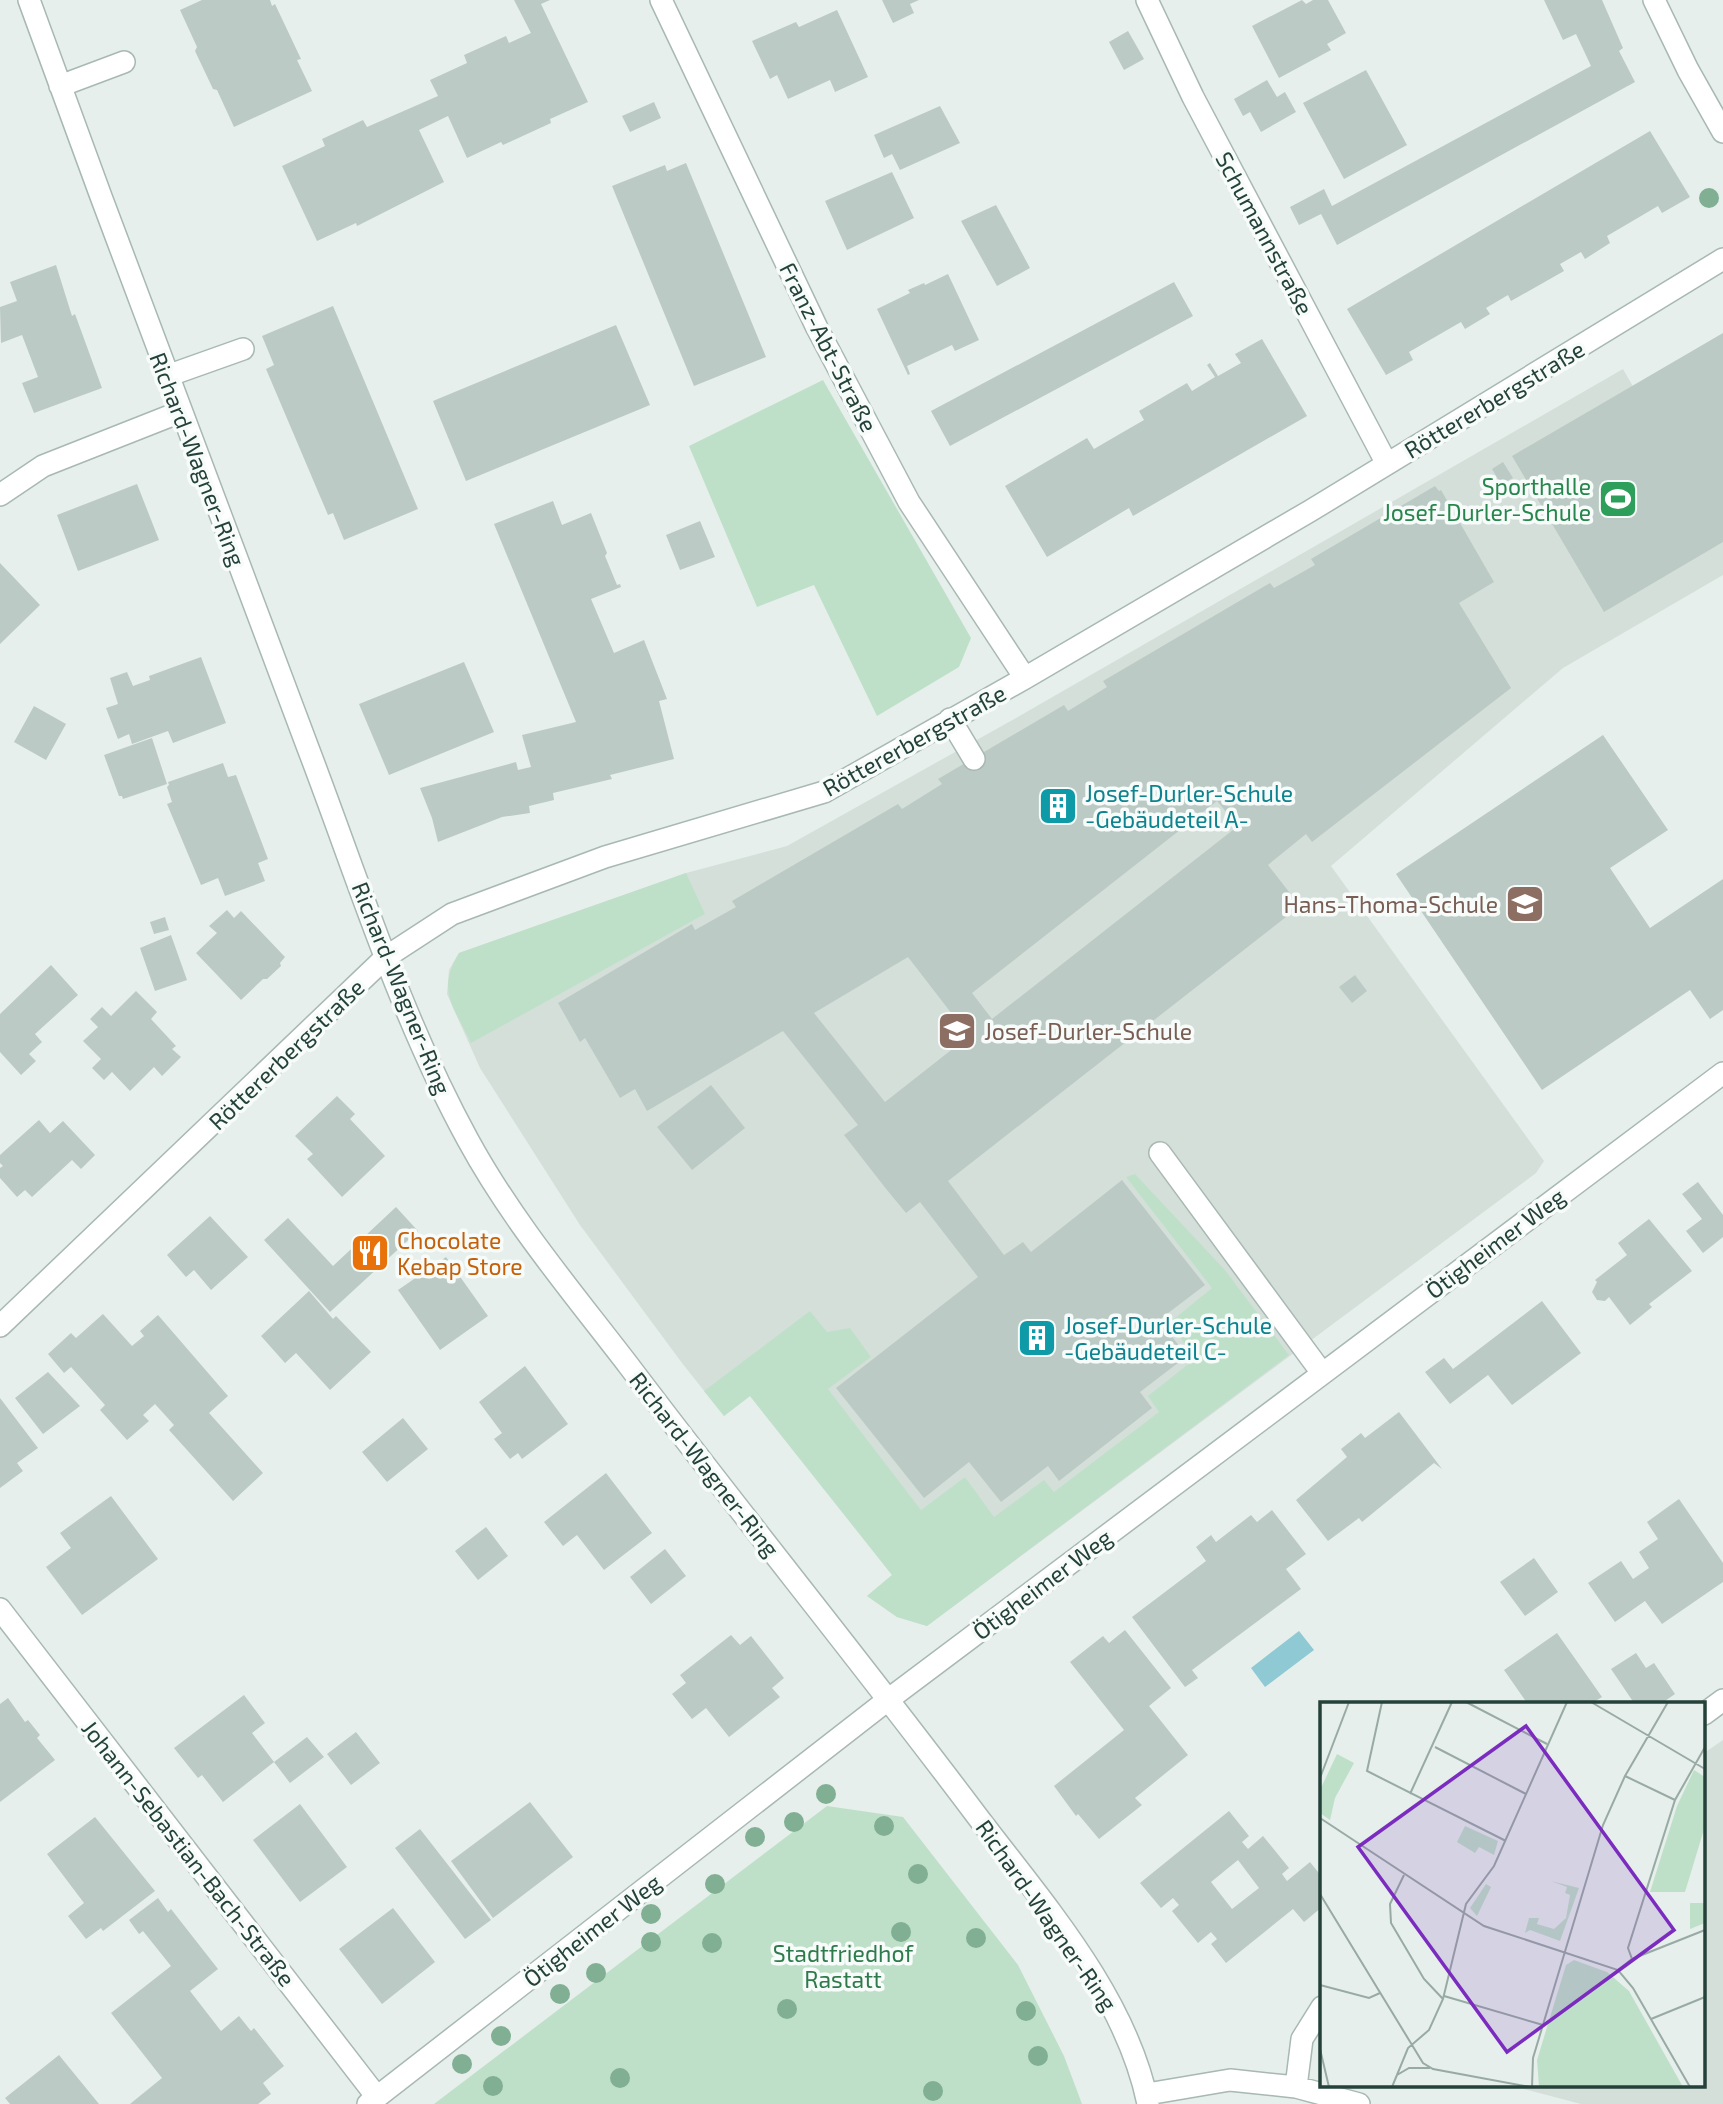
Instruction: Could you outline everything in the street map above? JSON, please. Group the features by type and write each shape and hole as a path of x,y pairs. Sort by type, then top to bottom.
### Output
{"street":[{"name":"Richard-Wagner-Ring","path":"29,0 180,412 386,957 433,1071 470,1143 520,1222 657,1404 889,1699 1067,1936 1120,2018 1148,2099"},
{"name":"Franz-Abt-Straße","path":"662,0 817,328 909,502 1025,678"},
{"name":"Schumannstraße","path":"1147,0 1193,97 1387,464"},
{"path":"1654,0 1688,70 1723,132"},
{"path":"60,86 124,62"},
{"name":"Röttererbergstraße","path":"0,1326 386,957 452,914 605,857 824,792 1025,678 1387,464 1723,259"},
{"path":"167,376 243,349"},
{"path":"0,495 43,466 180,412"},
{"path":"950,719 974,759"},
{"name":"Ötigheimer Weg","path":"372,2101 889,1699 1723,1073"},
{"path":"1160,1153 1322,1373"},
{"name":"Johann-Sebastian-Bach-Straße","path":"0,1609 372,2101"},
{"path":"1706,1713 1723,1700"},
{"path":"1296,2087 1302,2039 1320,2010"},
{"path":"1148,2099 1230,2080 1296,2087 1359,2104"}],"shaded area":[{"name":"Josef-Durler-Schule","path":"1623,369 1723,543 1723,575 1563,668 1331,866 1544,1161 1536,1173 927,1626 897,1617 867,1596 892,1575 750,1396 724,1416 580,1225 480,1068 447,994 449,970 459,953 686,873 787,846 1016,718"},
{"path":"1723,1740 1723,2104 1581,2104 1513,2086 1706,2086 1706,1752"}],"green space":[{"path":"823,380 971,638 959,667 877,716 814,585 757,607 689,446"},
{"path":"686,873 705,914 471,1043 454,1009 448,989 452,966 459,953"},
{"path":"1135,1174 1225,1270 1289,1355 927,1626 897,1617 867,1596 892,1575 750,1396 724,1416 704,1391 810,1311 827,1332 850,1328 871,1357 828,1389 921,1510 965,1477 994,1517 1044,1480 1054,1492 1159,1412 1148,1396 1196,1358 1169,1323 1212,1288 1126,1177"},
{"name":"Stadtfriedhof Rastatt","path":"827,1806 903,1817 1018,1965 1064,2056 1082,2104 434,2104"}],"water":[{"path":"1299,1631 1314,1650 1265,1687 1251,1668"}],"building":[{"path":"202,0 270,0 272,6 275,4 301,59 297,60 312,91 234,127 195,51 197,47 180,10"},
{"path":"514,0 550,0 541,4 588,102 550,119 551,123 467,158 448,116 419,130 444,182 357,226 356,223 317,241 282,166 325,146 322,139 363,120 367,127 438,96 430,80 467,63 464,55 506,36 509,43 531,33"},
{"path":"882,0 919,0 910,4 914,13 893,23"},
{"path":"1302,0 1306,4 1313,0 1328,0 1346,33 1327,44 1331,50 1279,78 1252,26"},
{"path":"1544,0 1602,0 1623,48 1619,51 1635,82 1337,245 1321,214 1299,225 1290,207 1324,189 1332,206 1591,66 1576,34 1563,40"},
{"path":"837,10 868,77 835,92 830,80 788,99 777,75 770,79 752,41 796,22 799,27"},
{"path":"1128,31 1144,59 1124,70 1109,42"},
{"path":"1366,70 1407,145 1344,179 1303,103"},
{"path":"1267,80 1277,97 1285,92 1296,112 1261,132 1250,112 1243,116 1234,99"},
{"path":"654,102 661,118 630,132 622,116"},
{"path":"940,106 960,143 900,170 892,154 884,158 874,135"},
{"path":"1650,131 1690,197 1662,213 1658,206 1607,236 1610,243 1585,259 1581,252 1560,264 1564,271 1511,301 1508,295 1486,308 1490,314 1465,329 1461,322 1409,352 1413,360 1386,375 1347,309"},
{"path":"686,163 766,357 694,386 612,186 665,165 667,171"},
{"path":"892,172 914,218 847,250 825,201"},
{"path":"996,205 1030,268 997,286 961,221"},
{"path":"56,265 72,316 75,314 102,388 34,413 22,383 38,377 22,335 1,343 0,307 17,301 10,282"},
{"path":"948,274 979,340 955,351 952,345 907,366 908,375 877,309 910,293 908,290"},
{"path":"1174,282 1193,316 950,446 931,411"},
{"path":"333,306 418,509 344,540 333,513 328,515 266,369 274,365 262,336"},
{"path":"616,325 650,405 466,481 433,401"},
{"name":"Sporthalle Josef-Durler-Schule","path":"1723,333 1723,542 1604,612 1512,456"},
{"path":"1262,339 1307,416 1133,516 1129,508 1047,557 1005,486 1087,438 1094,449 1144,420 1139,411 1187,383 1192,391 1215,377 1207,365 1210,363 1218,376 1241,363 1235,354"},
{"path":"1503,462 1513,478 1501,484 1492,469"},
{"path":"137,484 159,540 78,571 57,515"},
{"name":"Josef-Durler-Schule -Gebäudeteil A-","path":"1435,486 1441,490 1494,582 1459,603 1511,688 1312,842 1306,834 1268,865 1300,906 948,1181 1004,1255 1023,1242 1031,1252 1122,1180 1205,1285 1159,1320 1187,1356 1140,1392 1152,1408 1059,1481 1048,1466 1001,1502 969,1462 924,1498 836,1388 978,1277 920,1202 906,1213 887,1190 844,1135 858,1125 783,1031 647,1111 635,1089 620,1098 585,1038 580,1042 558,1003 692,924 695,930 736,907 732,901 898,804 902,809 942,784 938,779 1064,705 1068,711 1107,687 1103,681 1270,583 1274,588 1315,565 1311,559","holes":["1217,801 1238,826 992,1019 972,993","908,957 969,1036 885,1102 814,1013"]},
{"path":"553,501 562,525 591,513 607,553 605,556 617,585 620,584 621,587 591,599 614,653 644,640 667,699 659,701 674,759 610,775 612,779 553,793 554,800 529,806 530,813 502,817 438,842 420,788 516,762 518,770 531,767 522,735 576,722 494,524"},
{"path":"700,521 715,557 680,570 666,535"},
{"path":"0,563 40,605 0,644"},
{"path":"201,657 226,723 173,743 168,731 132,744 129,734 118,739 106,708 118,704 110,678 127,672 133,686 150,680 149,676"},
{"path":"464,662 494,732 389,775 359,704"},
{"path":"34,706 66,724 46,760 14,742"},
{"name":"Hans-Thoma-Schule","path":"1603,735 1668,830 1610,868 1650,928 1723,879 1723,1010 1710,1019 1690,990 1542,1090 1396,874"},
{"path":"152,738 167,784 123,799 119,796 104,755"},
{"path":"223,763 228,777 236,775 268,859 258,863 265,881 225,896 218,878 201,885 167,804 172,802 168,782"},
{"path":"227,910 234,918 241,911 285,957 280,963 281,966 241,1000 196,953 217,933 209,926"},
{"path":"165,917 169,930 154,934 150,922"},
{"path":"171,935 187,980 155,991 140,948"},
{"path":"51,965 78,995 35,1034 42,1042 29,1054 36,1061 21,1075 0,1052 0,1014"},
{"path":"1355,975 1367,991 1352,1003 1339,987"},
{"path":"136,991 157,1012 151,1019 176,1046 172,1049 181,1057 162,1076 154,1067 130,1091 112,1072 104,1080 92,1068 101,1059 83,1041 98,1027 90,1019 102,1007 111,1016"},
{"path":"711,1085 745,1128 692,1170 657,1127"},
{"path":"337,1096 355,1114 350,1119 385,1156 342,1197 307,1159 313,1154 295,1136"},
{"path":"39,1120 50,1133 63,1121 95,1155 81,1169 72,1160 32,1197 25,1190 17,1197 0,1178 0,1168 3,1166 0,1163 0,1155"},
{"path":"1698,1182 1723,1215 1723,1237 1703,1253 1686,1231 1702,1219 1682,1194"},
{"name":"Chocolate Kebap Store","path":"396,1207 418,1231 330,1312 264,1240 288,1218 333,1266"},
{"path":"210,1216 248,1257 211,1290 194,1270 186,1277 167,1255"},
{"path":"1649,1219 1692,1271 1649,1304 1652,1307 1630,1325 1609,1297 1605,1301 1597,1300 1592,1292 1597,1282 1595,1280 1627,1255 1618,1243"},
{"path":"446,1257 488,1316 440,1350 398,1290"},
{"path":"309,1291 333,1319 336,1316 371,1352 330,1390 296,1353 285,1363 261,1336"},
{"path":"1542,1301 1581,1353 1512,1405 1488,1375 1450,1404 1425,1372 1444,1358 1453,1369"},
{"path":"103,1314 132,1346 144,1336 140,1331 158,1315 228,1396 209,1413 263,1473 233,1501 169,1430 174,1425 155,1404 143,1415 149,1421 127,1440 100,1410 105,1405 71,1367 64,1373 48,1354 71,1333 76,1338"},
{"path":"525,1366 568,1424 522,1459 518,1453 510,1459 494,1439 502,1433 479,1402"},
{"path":"48,1372 80,1406 43,1434 15,1398"},
{"path":"0,1398 38,1448 17,1463 23,1471 0,1488"},
{"path":"1399,1412 1442,1469 1434,1463 1362,1522 1359,1518 1328,1541 1296,1500 1347,1457 1341,1449 1361,1433 1365,1438"},
{"path":"403,1418 428,1449 387,1482 362,1452"},
{"path":"606,1473 652,1533 604,1570 577,1535 563,1546 544,1522"},
{"path":"111,1496 158,1559 82,1615 46,1567 71,1548 60,1533"},
{"path":"1679,1499 1723,1563 1723,1582 1662,1624 1645,1601 1615,1622 1588,1583 1621,1561 1633,1579 1649,1568 1639,1552 1658,1539 1647,1522"},
{"path":"1272,1510 1306,1554 1286,1569 1301,1589 1192,1670 1198,1678 1185,1687 1132,1617 1206,1561 1196,1547 1211,1535 1216,1542 1251,1515 1257,1522"},
{"path":"486,1527 508,1556 478,1580 455,1551"},
{"path":"665,1549 686,1576 651,1604 630,1577"},
{"path":"1534,1558 1558,1592 1525,1616 1500,1582"},
{"path":"1125,1630 1171,1688 1149,1706 1188,1755 1135,1798 1142,1805 1099,1839 1078,1814 1076,1816 1054,1786 1124,1730 1070,1662 1103,1636 1109,1643"},
{"path":"1557,1633 1602,1697 1594,1702 1526,1702 1504,1670"},
{"path":"731,1635 740,1645 751,1636 784,1678 772,1688 780,1697 729,1737 706,1708 692,1719 672,1694 686,1683 680,1675"},
{"path":"1636,1653 1646,1668 1654,1663 1675,1694 1663,1702 1633,1702 1611,1669"},
{"path":"244,1695 265,1723 252,1733 274,1762 223,1802 202,1775 198,1778 174,1748"},
{"path":"8,1698 25,1722 28,1720 40,1735 37,1738 55,1760 0,1802 0,1704"},
{"path":"356,1732 380,1763 351,1785 327,1754"},
{"path":"307,1737 324,1757 290,1783 274,1762"},
{"path":"530,1802 573,1857 493,1918 451,1861"},
{"path":"300,1804 347,1867 300,1902 253,1840"},
{"path":"1229,1811 1249,1836 1242,1842 1248,1849 1263,1836 1289,1868 1282,1874 1287,1881 1310,1862 1320,1874 1320,1909 1304,1922 1293,1909 1226,1963 1211,1944 1217,1939 1211,1932 1198,1943 1172,1911 1179,1905 1173,1898 1161,1908 1140,1883","holes":["1238,1860 1259,1888 1232,1909 1211,1882"]},
{"path":"95,1817 155,1891 103,1931 101,1928 86,1939 68,1916 84,1903 47,1854"},
{"path":"420,1829 491,1920 465,1939 395,1848"},
{"path":"158,1898 168,1912 171,1909 218,1969 190,1991 221,2031 239,2016 251,2031 254,2028 284,2066 263,2083 271,2094 258,2104 130,2104 162,2078 111,2013 171,1966 143,1931 139,1934 129,1920"},
{"path":"393,1908 435,1962 382,2004 339,1949"},
{"path":"59,2055 99,2104 10,2104 5,2098"}],"place":[{"name":"Sporthalle Josef-Durler-Schule","path":"1618,499"},
{"name":"Josef-Durler-Schule -Gebäudeteil A-","path":"1058,806"},
{"name":"Hans-Thoma-Schule","path":"1525,904"},
{"name":"Josef-Durler-Schule","path":"957,1031"},
{"name":"Chocolate Kebap Store","path":"370,1253"},
{"name":"Josef-Durler-Schule -Gebäudeteil C-","path":"1037,1338"}]}
